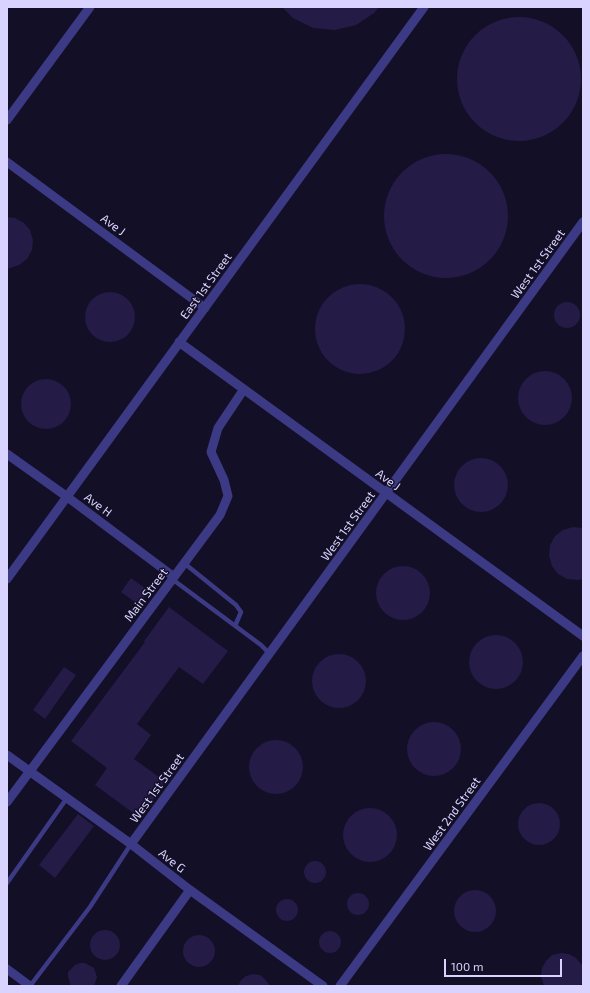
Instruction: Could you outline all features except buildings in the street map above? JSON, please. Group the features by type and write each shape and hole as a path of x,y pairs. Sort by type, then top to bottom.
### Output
{"street":[{"path":"7,120 90,7"},
{"name":"East 1st Street","path":"7,579 66,496 424,7"},
{"name":"Ave J","path":"7,162 205,308"},
{"name":"West 1st Street","path":"131,844 583,222"},
{"name":"Ave J","path":"179,342 583,636"},
{"name":"Main Street","path":"7,802 220,515 228,496 224,480 211,452 218,428 244,389"},
{"name":"Ave H","path":"7,454 66,496 173,578"},
{"name":"West 2nd Street","path":"340,986 583,656"},
{"name":"Ave G","path":"7,755 131,844 190,890 322,986"},
{"path":"122,986 190,890"},
{"path":"7,969 30,986"}],"lane":[{"path":"184,564 236,605 241,612 235,626"},
{"path":"173,578 261,645 270,654"},
{"path":"7,883 67,798"},
{"path":"30,986 90,907 131,844"}]}
